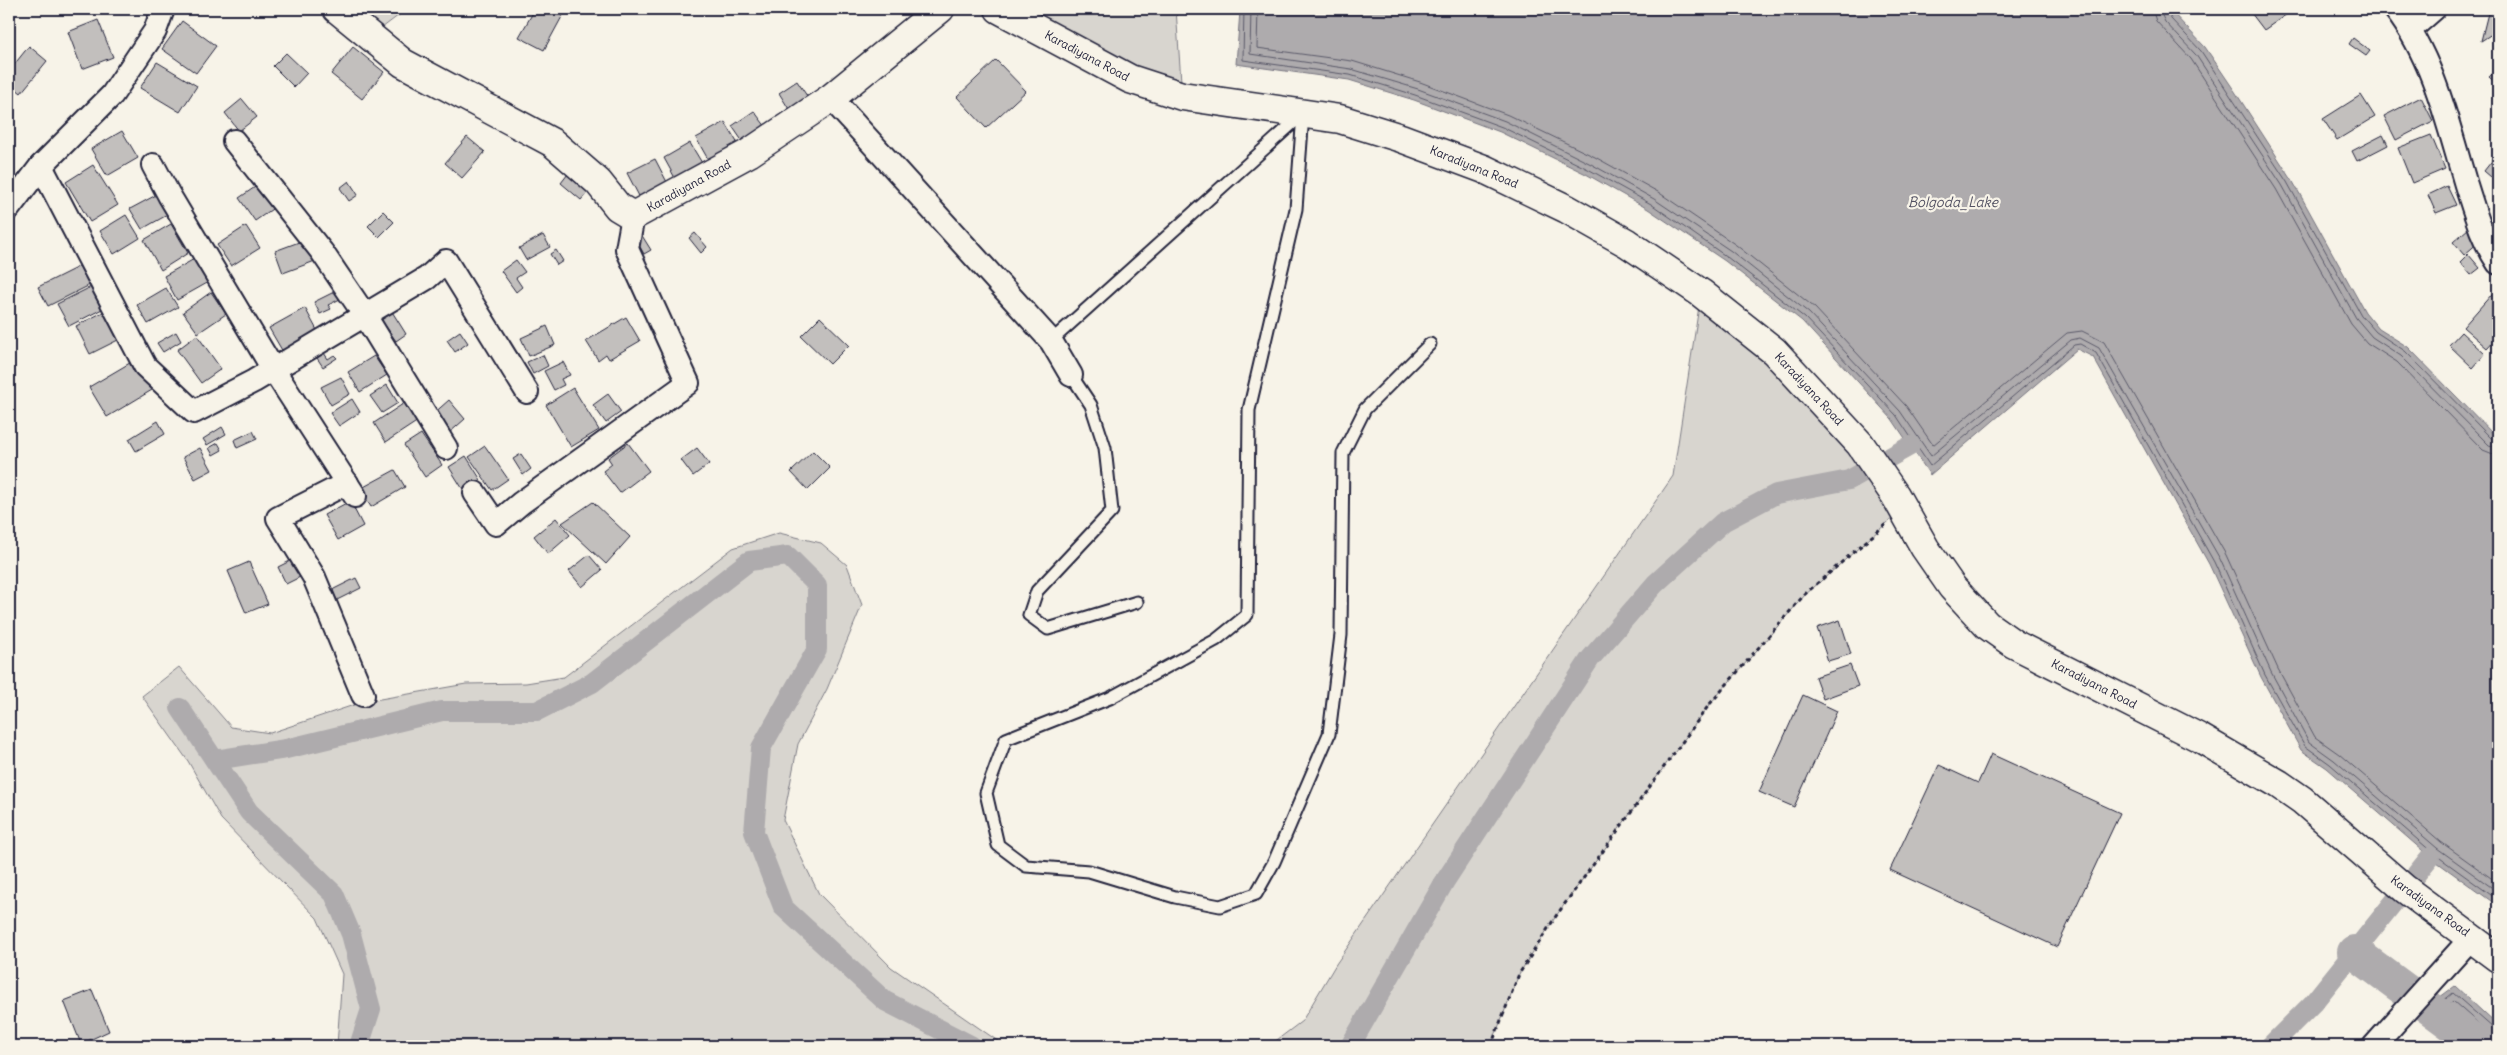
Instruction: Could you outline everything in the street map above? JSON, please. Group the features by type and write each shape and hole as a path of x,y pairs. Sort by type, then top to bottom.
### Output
{"street":[{"path":"11,200 41,166 112,95 155,32 163,9"},
{"name":"Karadiyana Road","path":"337,9 403,63 553,143 598,182 618,207 633,216 749,153 832,98 940,9"},
{"name":"Karadiyana Road","path":"999,9 1130,79 1182,96 1340,119 1401,138 1484,169 1567,209 1627,243 1701,293 1774,351 1860,444 1899,502 1925,548 1952,587 1987,625 2014,644 2200,738 2279,784 2302,800 2405,888 2498,958"},
{"path":"2395,9 2410,30 2436,88 2484,239 2498,263"},
{"path":"2410,30 2434,9"},
{"path":"832,98 1051,341 1071,375"},
{"path":"234,141 322,252 364,314 446,448"},
{"path":"153,165 273,369 351,489 278,518 314,577 362,696"},
{"path":"41,166 145,366 194,412 273,369 427,278 446,261 527,392"},
{"path":"475,493 496,524 521,503 688,383 627,249 633,216"},
{"path":"2374,1046 2472,937"}],"lane":[{"path":"1051,341 1303,114"},
{"path":"1303,114 1296,209 1249,410 1247,615 1216,640 1110,698 1006,739 986,793 998,845 1026,866 1089,870 1175,897 1220,906 1256,894 1274,862 1328,734 1341,635 1343,454 1365,409 1430,344"},
{"path":"1071,375 1091,405 1105,448 1112,511 1037,591 1028,615 1048,629 1137,602"}],"path":[{"path":"1491,1046 1519,974 1556,916 1709,705 1805,594 1899,502"}],"shaded area":[{"path":"337,9 407,9 370,37"},
{"path":"999,9 1176,9 1182,96"},
{"path":"1701,293 1774,351 1903,509 1805,595 1709,705 1556,916 1519,974 1491,1046 1269,1046 1302,1021 1336,964 1673,476"},
{"path":"779,533 821,543 847,565 862,605 827,689 798,744 783,820 819,894 891,967 1005,1046 337,1046 342,974 317,918 221,819 188,761 142,696 179,667 231,727 270,733 363,702 466,684 526,683 564,677 733,548"}],"water":[{"name":"Bolgoda_Lake","path":"1236,9 2169,9 2205,47 2234,90 2292,180 2365,312 2379,329 2408,347 2498,439 2498,906 2430,857 2327,768 2301,750 2261,677 2209,564 2093,357 2077,349 1930,475 1892,419 1802,321 1725,261 1648,209 1586,174 1500,132 1414,100 1349,80 1236,64 1240,11"},
{"path":"2455,986 2498,1026 2498,1046 2452,1046 2417,1014"}],"building":[{"path":"535,9 557,9 564,13 544,50 519,37"},
{"path":"2248,9 2288,9 2290,12 2264,30"},
{"path":"2489,9 2498,9 2498,30 2481,41"},
{"path":"98,20 113,57 82,69 68,32"},
{"path":"182,21 216,46 196,73 162,49"},
{"path":"2353,38 2370,51 2366,56 2349,44"},
{"path":"29,46 47,61 21,93 9,83 9,71"},
{"path":"353,47 384,72 362,99 331,74"},
{"path":"286,53 307,73 294,87 273,66"},
{"path":"996,60 1026,91 986,128 957,97"},
{"path":"157,62 197,86 180,112 140,88"},
{"path":"2498,69 2498,85 2489,77"},
{"path":"797,81 811,102 792,114 779,93"},
{"path":"2361,95 2375,117 2337,140 2323,119"},
{"path":"2421,97 2433,121 2396,140 2384,116"},
{"path":"242,99 257,117 239,131 225,113"},
{"path":"754,111 766,127 743,142 732,126"},
{"path":"725,122 738,144 709,161 696,138"},
{"path":"122,131 138,158 107,176 91,149"},
{"path":"2383,135 2388,145 2357,161 2352,151"},
{"path":"2431,135 2445,169 2412,183 2398,148"},
{"path":"467,137 485,152 462,178 445,163"},
{"path":"690,143 702,163 675,178 664,158"},
{"path":"2495,157 2498,159 2498,183 2484,171"},
{"path":"655,159 668,184 640,198 627,173"},
{"path":"93,165 118,205 90,222 66,182"},
{"path":"571,170 592,187 581,200 561,183"},
{"path":"349,181 358,195 349,201 340,188"},
{"path":"261,183 278,205 255,221 239,198"},
{"path":"2447,186 2456,205 2436,213 2428,195"},
{"path":"158,194 169,214 142,229 130,209"},
{"path":"383,211 394,222 379,237 368,226"},
{"path":"126,215 140,238 114,254 100,231"},
{"path":"171,224 188,253 161,270 144,240"},
{"path":"246,226 260,248 231,266 217,245"},
{"path":"2469,228 2480,241 2464,255 2453,242"},
{"path":"695,233 707,247 701,253 689,238"},
{"path":"641,234 651,250 644,254 635,238"},
{"path":"543,235 550,247 526,260 519,248"},
{"path":"307,239 315,261 283,273 275,251"},
{"path":"556,250 563,261 557,265 550,254"},
{"path":"2468,254 2480,268 2471,275 2460,262"},
{"path":"196,258 209,282 177,300 164,276"},
{"path":"516,260 525,272 516,278 522,287 516,292 501,271"},
{"path":"80,266 90,285 48,306 38,287"},
{"path":"95,285 106,307 69,326 57,304"},
{"path":"166,288 178,307 148,324 137,305"},
{"path":"338,290 342,298 328,305 331,309 320,314 314,302"},
{"path":"211,292 226,314 198,333 183,312"},
{"path":"2492,294 2498,299 2498,336 2487,348 2463,327"},
{"path":"305,308 318,332 283,352 269,328"},
{"path":"109,309 124,337 90,354 76,326"},
{"path":"391,310 406,334 396,341 380,318"},
{"path":"626,317 640,341 609,359 606,354 598,360 586,341"},
{"path":"820,317 849,345 830,364 801,336"},
{"path":"547,326 555,345 529,356 521,338"},
{"path":"460,331 468,343 455,352 447,340"},
{"path":"176,332 181,341 163,352 157,343"},
{"path":"2461,332 2485,354 2473,368 2449,345"},
{"path":"197,335 221,369 201,383 177,350"},
{"path":"324,353 328,359 334,355 337,358 323,367 317,358"},
{"path":"543,355 548,366 533,374 527,362"},
{"path":"374,356 387,375 360,392 348,372"},
{"path":"140,357 157,387 107,417 89,387"},
{"path":"563,362 570,375 561,379 564,385 554,390 544,371"},
{"path":"341,377 350,394 331,405 321,387"},
{"path":"387,385 398,403 382,413 370,396"},
{"path":"573,388 599,430 571,447 546,405"},
{"path":"608,394 621,412 606,423 593,405"},
{"path":"352,399 360,412 339,426 330,413"},
{"path":"449,400 465,419 448,434 432,415"},
{"path":"406,402 418,421 386,442 374,423"},
{"path":"158,421 165,434 136,451 129,439"},
{"path":"222,427 226,434 207,445 203,439"},
{"path":"253,431 257,439 237,448 234,440"},
{"path":"421,434 442,465 425,477 404,445"},
{"path":"218,443 222,450 213,455 209,448"},
{"path":"628,443 649,471 620,493 603,471 612,464 608,458"},
{"path":"485,446 508,479 492,490 469,457"},
{"path":"200,448 212,470 195,479 183,457"},
{"path":"697,448 709,464 693,476 681,460"},
{"path":"813,451 830,468 808,490 791,472"},
{"path":"521,454 531,469 523,475 513,459"},
{"path":"466,456 481,480 464,491 449,467"},
{"path":"395,470 405,487 371,507 360,489"},
{"path":"350,501 363,526 338,540 324,515"},
{"path":"593,502 630,537 606,564 562,523"},
{"path":"556,518 570,535 548,554 534,536"},
{"path":"589,555 602,570 582,587 569,571"},
{"path":"296,558 304,575 286,584 278,567"},
{"path":"249,562 268,604 246,613 228,571"},
{"path":"356,578 361,588 337,600 332,590"},
{"path":"1840,620 1851,654 1828,661 1817,628"},
{"path":"1850,665 1858,686 1823,699 1815,677"},
{"path":"1803,695 1837,711 1794,807 1759,792"},
{"path":"1991,754 2120,813 2057,947 1890,870 1939,765 1978,783"},
{"path":"92,990 109,1031 81,1044 64,1001"}],"waterway":[{"path":"1350,1046 1445,881 1590,659 1655,584 1723,522 1776,494 1849,480 1910,446"},
{"path":"215,760 286,749 442,711 537,711 592,683 749,561 788,556 817,585 817,649 761,748 754,832 783,907 885,1001 972,1046"},
{"path":"180,708 249,812 334,894 351,934 371,1009 359,1046"},
{"path":"2270,1046 2313,1003 2430,857"},
{"path":"2354,952 2481,1046"}]}
